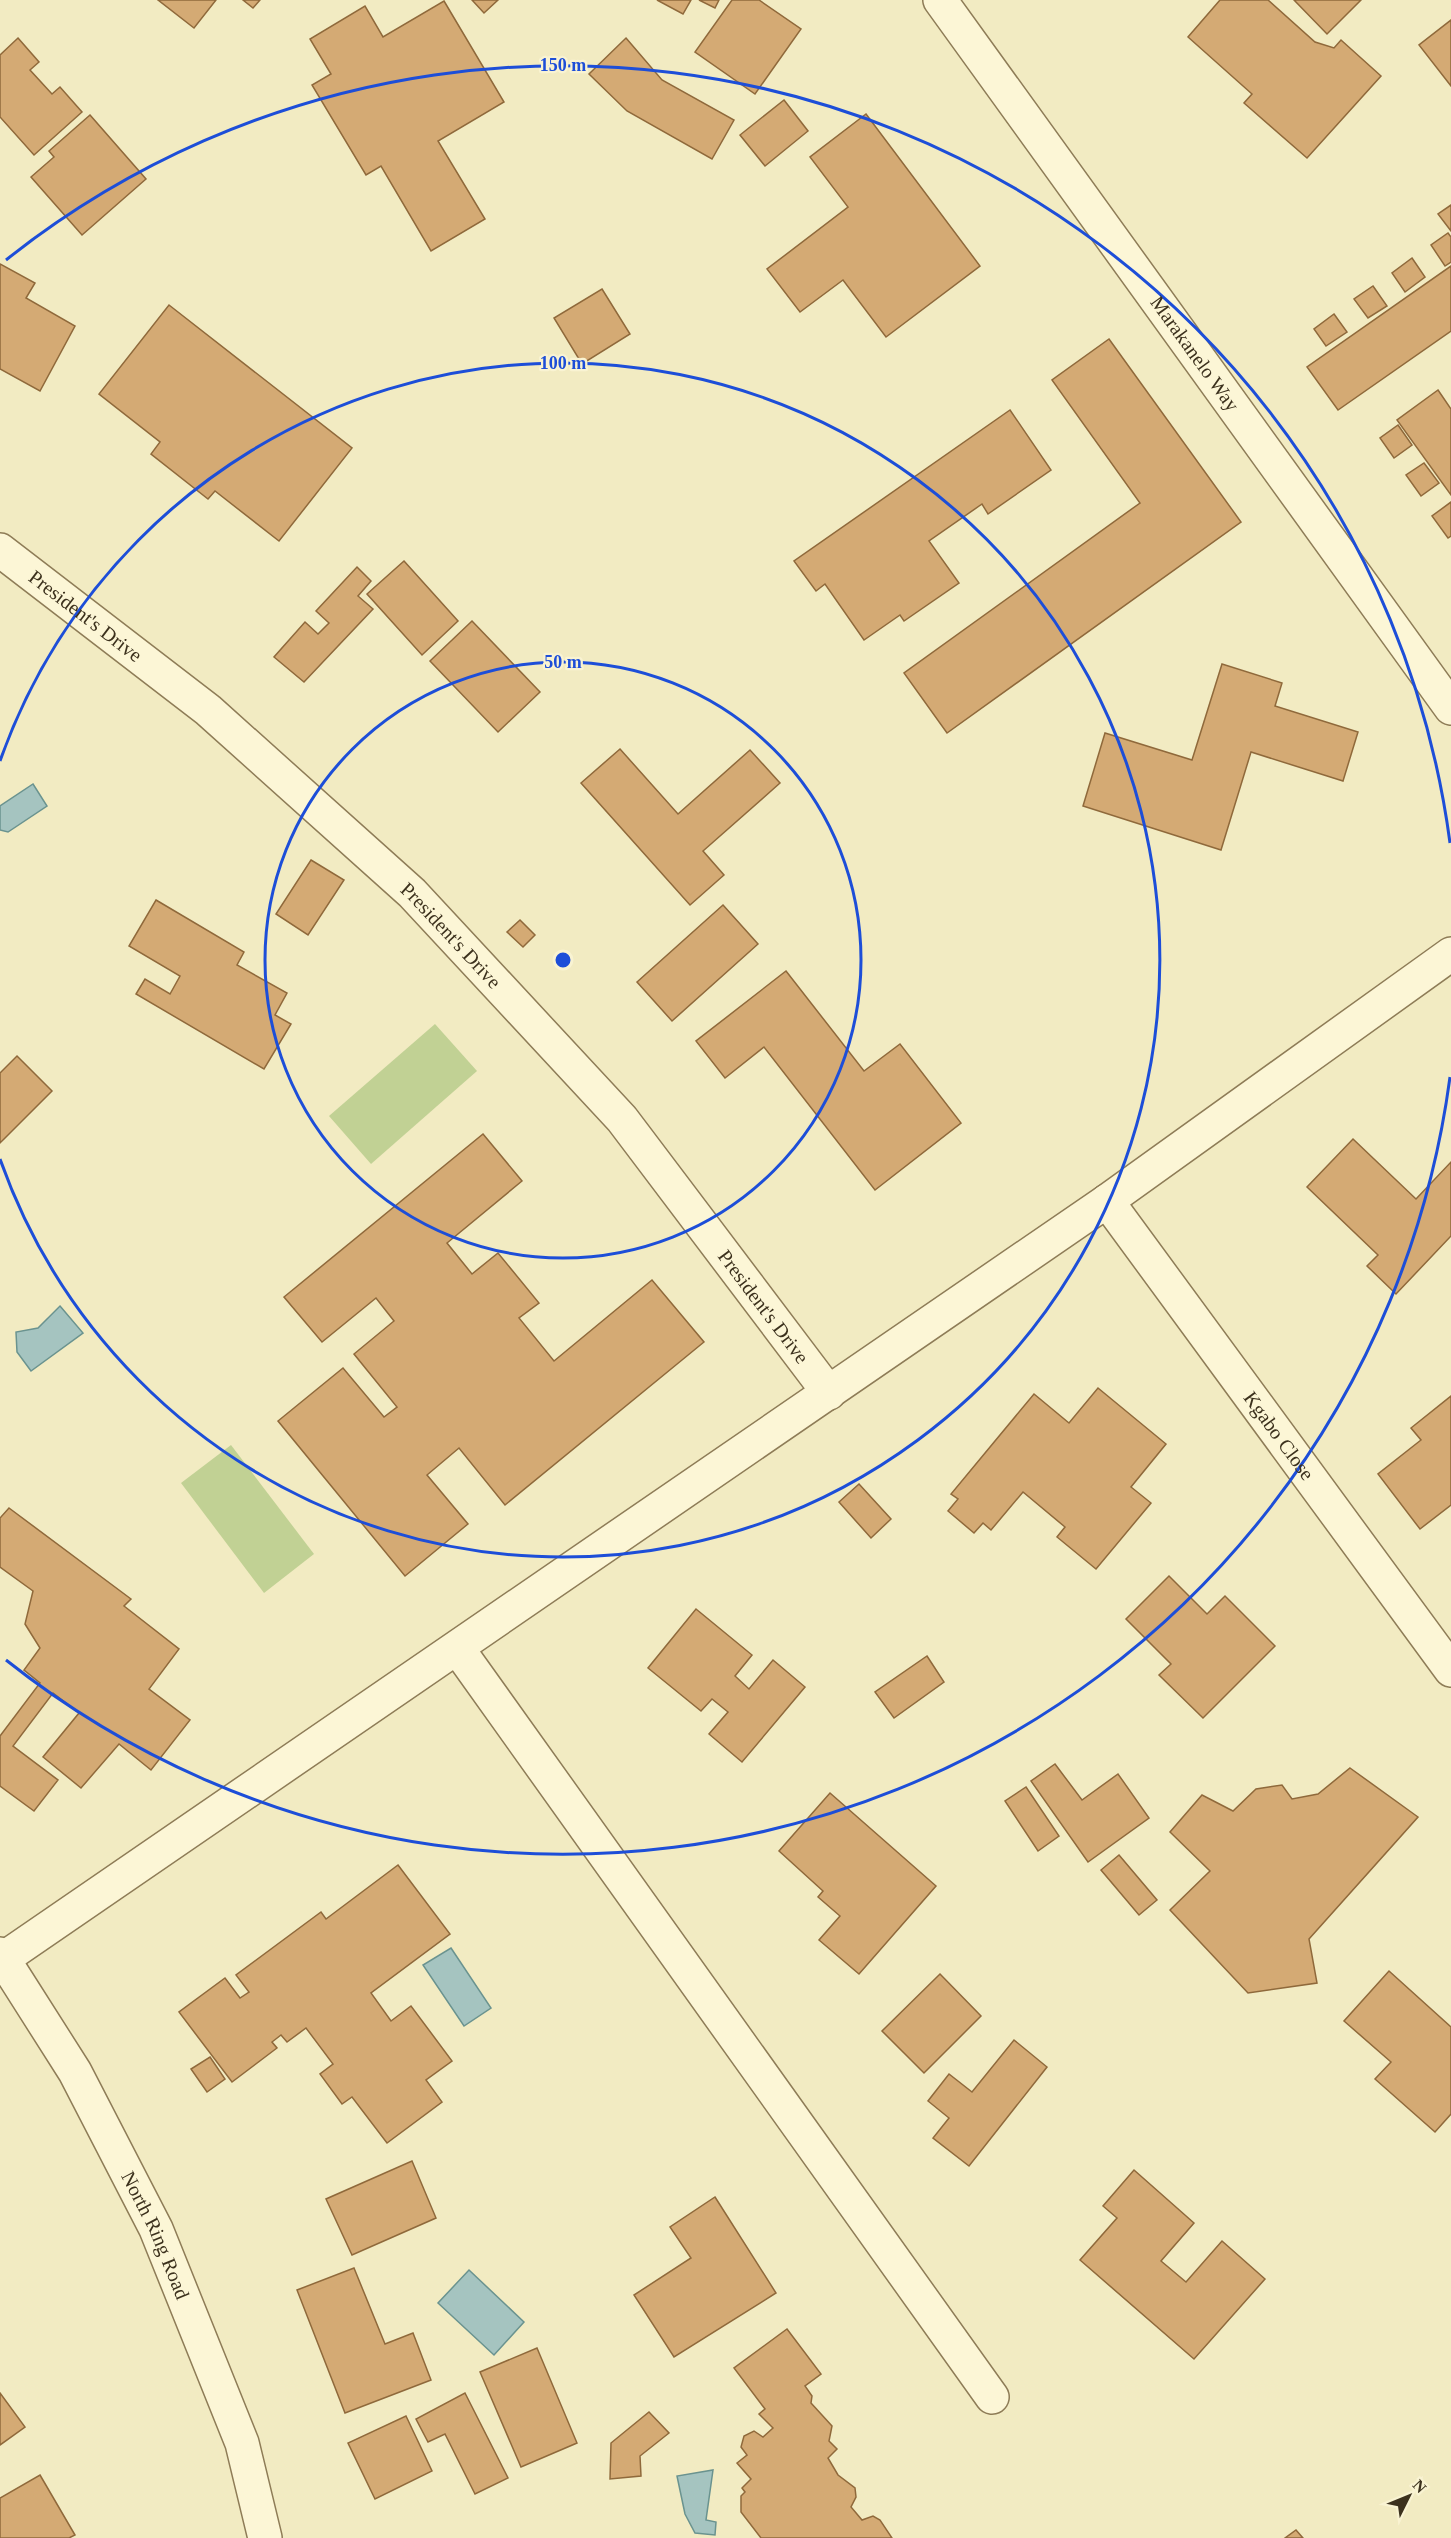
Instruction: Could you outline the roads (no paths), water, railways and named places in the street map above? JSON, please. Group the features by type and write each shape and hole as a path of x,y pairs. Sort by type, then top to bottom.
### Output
{"street":[{"name":"Marakanelo Way","path":"940,0 1451,708"},
{"name":"President's Drive","path":"0,550 208,710 412,893 622,1119 829,1393"},
{"path":"1,1958 458,1649 1107,1201 1451,954"},
{"name":"Kgabo Close","path":"1107,1201 1451,1670"},
{"path":"458,1649 992,2397"},
{"name":"North Ring Road","path":"1,1958 75,2072 156,2229 242,2443 265,2538"}],"water":[{"path":"33,784 47,806 8,832 0,830 0,806"},
{"path":"60,1306 83,1333 31,1371 17,1352 16,1332 38,1328"},
{"path":"451,1948 491,2008 464,2026 423,1965"},
{"path":"469,2270 524,2322 494,2355 438,2303"},
{"path":"713,2470 706,2520 716,2522 715,2535 695,2533 685,2514 677,2476"}]}
